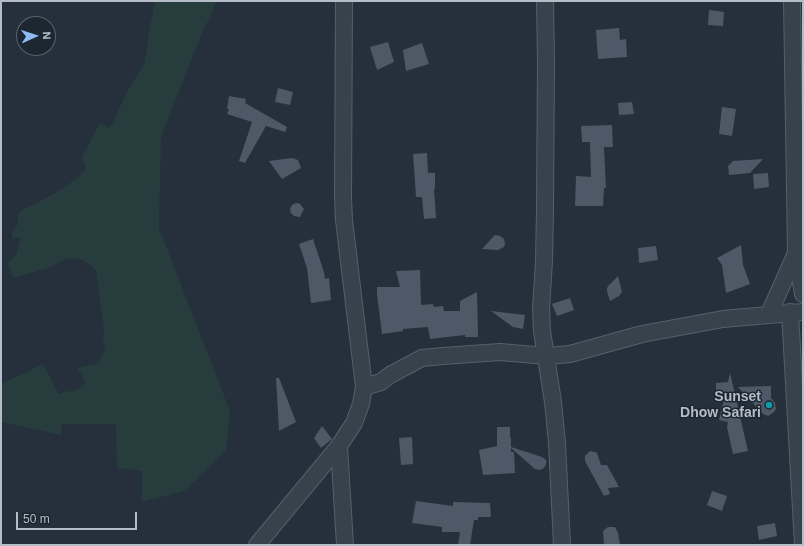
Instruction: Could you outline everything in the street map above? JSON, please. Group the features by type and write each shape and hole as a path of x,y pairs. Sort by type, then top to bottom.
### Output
{"street":[{"path":"257,545 340,446 354,423 361,404 364,387 344,220 344,1"},
{"path":"545,1 545,210 541,309 542,332 547,356 557,443 562,545"},
{"path":"792,1 796,253 803,294"},
{"path":"769,314 796,253"},
{"path":"364,387 382,382 390,375 422,358 500,352 547,356 570,354 657,331 723,319 796,312 803,545"},
{"path":"340,446 345,545"}],"green space":[{"path":"155,1 217,1 201,36 161,137 159,228 230,411 226,450 184,491 142,502 142,471 117,468 116,424 62,424 61,435 2,422 1,427 1,384 43,364 59,394 78,389 86,382 77,368 99,363 105,347 96,270 83,260 68,258 48,268 13,278 8,263 16,255 21,237 13,239 11,232 17,226 19,212 59,191 80,176 86,168 82,157 100,123 110,128 128,90 145,62"}],"building":[{"path":"709,10 724,12 723,26 708,25"},
{"path":"619,28 620,40 626,39 627,57 598,59 596,30"},
{"path":"388,42 394,62 377,70 370,47"},
{"path":"422,43 429,64 406,71 403,50"},
{"path":"278,88 293,92 290,105 275,102"},
{"path":"229,96 246,99 245,103 287,127 285,132 266,126 245,163 239,161 252,122 227,114 229,109 227,109"},
{"path":"632,102 634,114 619,115 618,103"},
{"path":"722,107 736,109 732,136 719,134"},
{"path":"612,125 613,147 604,147 606,188 604,188 603,206 575,206 576,176 591,177 590,142 582,142 581,126"},
{"path":"427,153 428,173 435,173 434,189 436,218 424,219 422,197 416,197 413,154"},
{"path":"292,158 298,160 301,168 282,179 269,161"},
{"path":"763,159 750,173 729,175 728,166 733,161"},
{"path":"768,173 769,187 754,189 753,174"},
{"path":"296,203 300,204 304,209 300,217 294,216 291,213 290,209 292,205"},
{"path":"495,235 504,239 504,247 498,250 482,249 493,237"},
{"path":"313,239 325,279 329,278 331,300 311,303 307,268 299,244"},
{"path":"741,245 743,265 750,284 726,293 722,265 717,258"},
{"path":"656,246 658,260 639,263 638,248"},
{"path":"420,270 421,305 433,304 434,307 443,306 444,311 460,311 460,301 477,292 478,337 465,337 465,335 430,339 428,327 403,329 403,331 382,334 377,287 400,287 396,271"},
{"path":"618,276 622,292 619,296 610,301 607,289"},
{"path":"570,298 574,310 557,316 552,304"},
{"path":"491,311 525,315 523,329 513,327"},
{"path":"730,373 748,451 733,454 727,427 728,422 719,420 725,396 716,396 716,383 728,382"},
{"path":"276,378 279,378 296,422 279,431"},
{"path":"771,386 771,398 775,403 776,409 768,416 763,414 738,387"},
{"path":"322,426 332,439 321,448 314,438"},
{"path":"497,427 510,427 511,447 542,457 546,460 544,468 540,470 535,469 511,448 511,452 514,452 515,473 483,475 479,450 497,446"},
{"path":"412,437 413,464 401,465 399,438"},
{"path":"590,451 597,453 601,465 607,465 619,487 608,488 610,494 604,496 585,461 585,456"},
{"path":"712,491 727,496 722,511 707,505"},
{"path":"416,501 453,506 453,502 490,503 491,517 478,517 478,520 474,520 470,545 458,545 460,532 442,532 442,527 412,523"},
{"path":"775,523 777,536 759,540 757,526"},
{"path":"608,527 615,527 618,533 620,545 604,545 603,532"}],"place":[{"name":"Sunset Dhow Safari","path":"769,405"}]}
